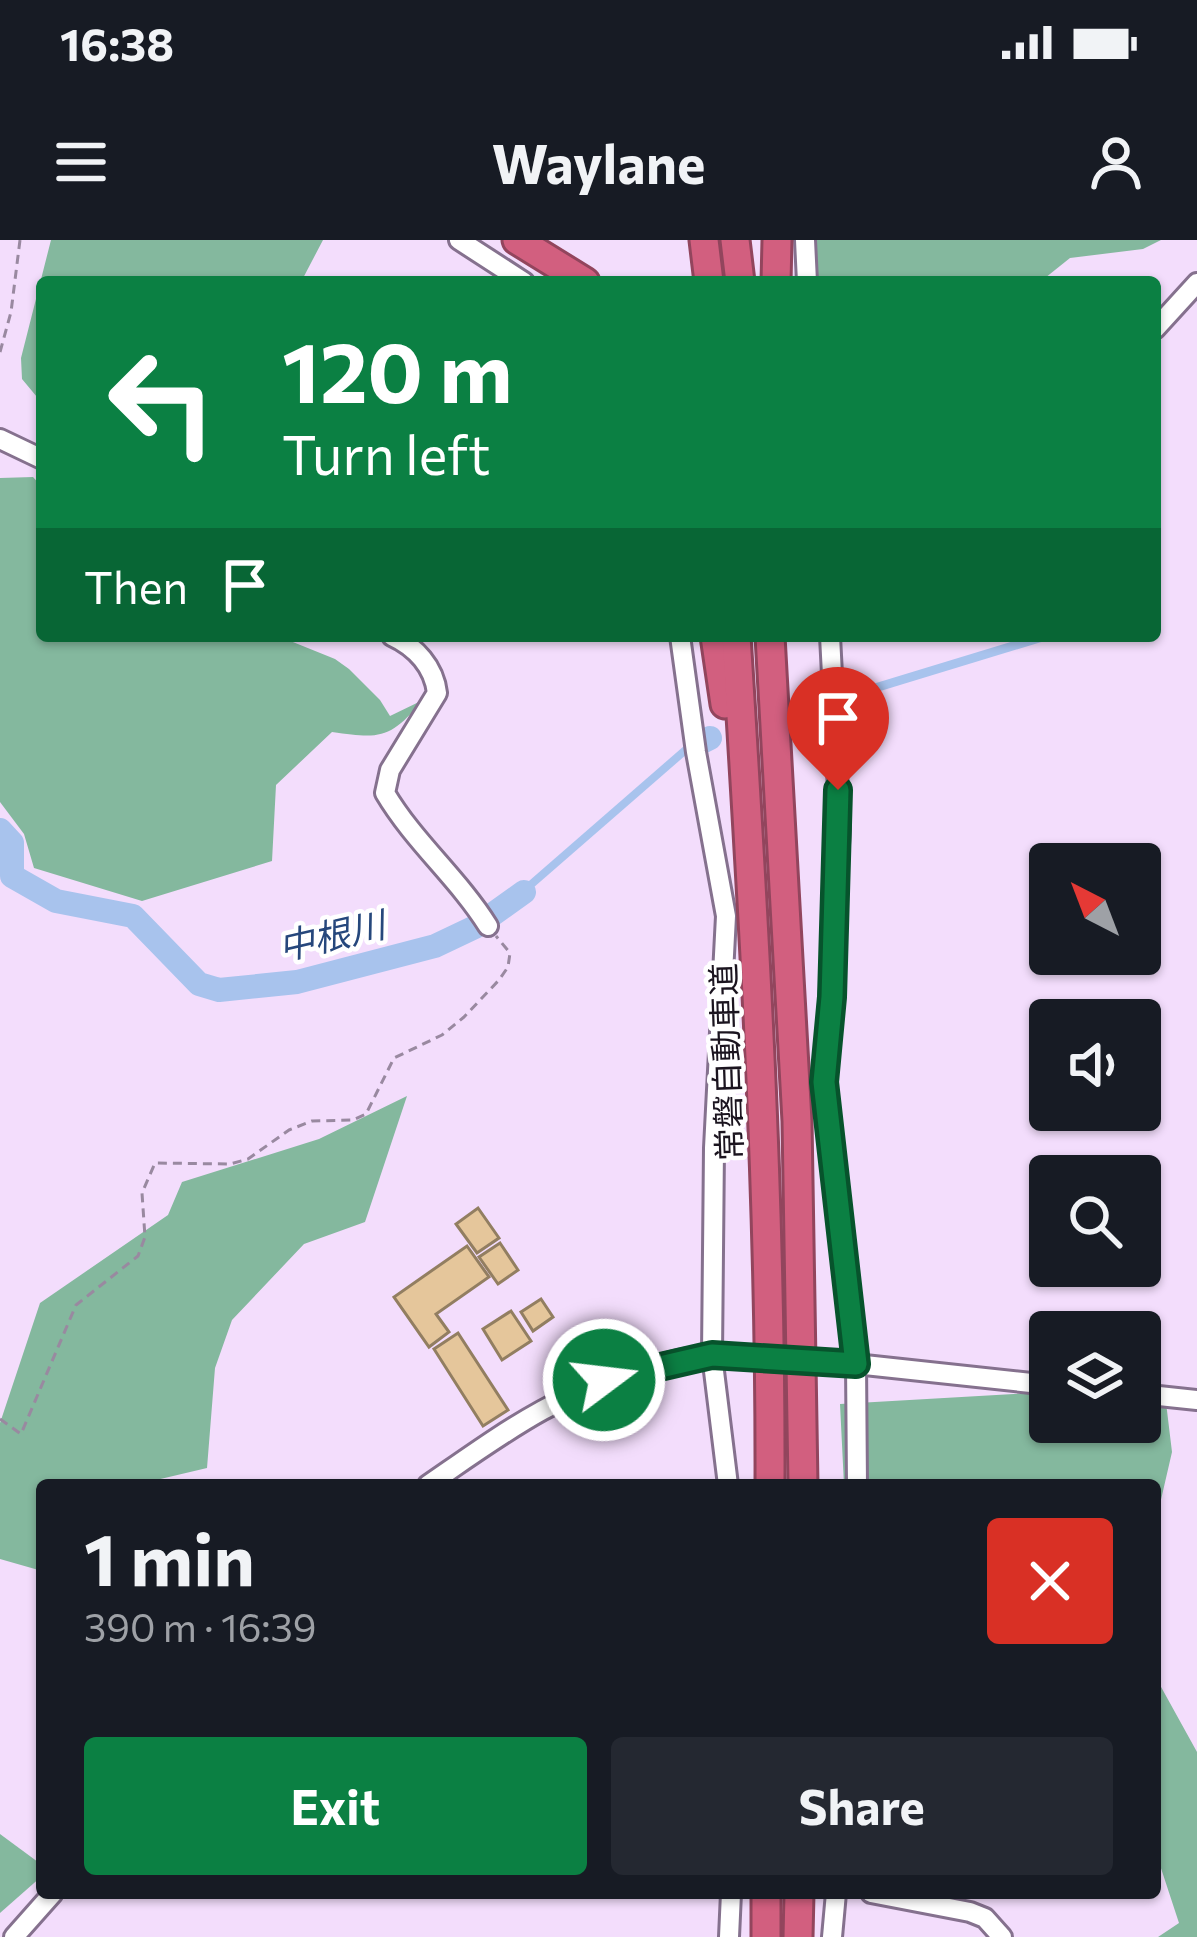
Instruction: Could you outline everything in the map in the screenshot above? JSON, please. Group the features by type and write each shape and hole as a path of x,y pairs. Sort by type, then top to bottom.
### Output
{"highway":[{"path":"517,240 575,276"},
{"path":"704,240 708,276"},
{"path":"735,240 739,276"},
{"path":"776,240 776,276"},
{"path":"716,642 754,879"},
{"name":"常磐自動車道","path":"736,642 754,879 764,1124 770,1479"},
{"name":"常磐自動車道","path":"770,642 797,1120 803,1479"},
{"path":"780,642 780,791"},
{"path":"766,1899 766,1937"},
{"path":"798,1937 799,1899"}],"street":[{"path":"459,240 515,276"},
{"path":"805,240 807,276"},
{"path":"1161,323 1197,284"},
{"path":"0,439 36,456"},
{"path":"407,642 435,679 437,693 390,770 385,793 400,819 484,920"},
{"path":"681,642 727,916 714,1148 728,1479"},
{"path":"830,642 840,829 824,1082 857,1479"},
{"path":"437,1479 536,1410 604,1380 720,1356 847,1363 1029,1383"},
{"path":"1161,1396 1197,1400"},
{"path":"14,1937 48,1899"},
{"path":"729,1937 731,1899"},
{"path":"832,1937 835,1899"},
{"path":"903,1899 970,1912 985,1918 1001,1937"}],"path":[{"path":"0,352 14,297 20,240"},
{"path":"0,1419 21,1434 76,1305 138,1256 145,1238 142,1193 155,1163 230,1164 248,1159 289,1130 311,1121 353,1120 366,1114 394,1058 442,1035 508,967 510,953 484,920"}],"green space":[{"path":"51,240 323,240 304,276 42,276"},
{"path":"794,240 1161,240 1143,249 1070,258 1048,276 796,276"},
{"path":"36,299 36,396 22,379 21,358"},
{"path":"0,478 36,480 36,642 293,642 349,669 390,716 423,700 384,733 332,732 276,785 272,861 142,901 34,868 24,834 0,802"},
{"path":"407,1096 365,1222 304,1244 232,1320 215,1368 207,1468 160,1479 36,1479 36,1569 0,1559 0,1423 40,1303 168,1215 182,1182 319,1139"},
{"path":"1164,1386 1172,1452 1161,1500 1161,1479 844,1479 840,1404 1029,1393 1029,1443 1161,1443"},
{"path":"1161,1687 1197,1752 1197,1937 1158,1937 1179,1923 1161,1868"},
{"path":"0,1834 36,1861 36,1881 0,1913"}],"water":[{"path":"1010,642 1041,642 841,703 840,694"},
{"path":"684,746 687,754 503,914 499,907"}],"building":[{"path":"478,1208 499,1238 477,1253 456,1224"},
{"path":"500,1243 518,1270 498,1284 479,1257"},
{"path":"467,1246 489,1277 436,1314 449,1332 429,1347 394,1297"},
{"path":"541,1299 553,1317 533,1331 521,1312"},
{"path":"511,1311 531,1341 502,1360 483,1329"},
{"path":"458,1333 508,1410 483,1426 434,1349"}],"waterway":[{"name":"中根川","path":"809,706 824,703"},
{"name":"中根川","path":"704,741 710,738"},
{"name":"中根川","path":"0,830 12,843 12,876 56,901 133,916 199,984 219,990 297,982 435,946 475,927 524,892"}],"route":[{"path":"604,1380 712,1355 856,1364 824,1082 830,1039 838,790"}]}
